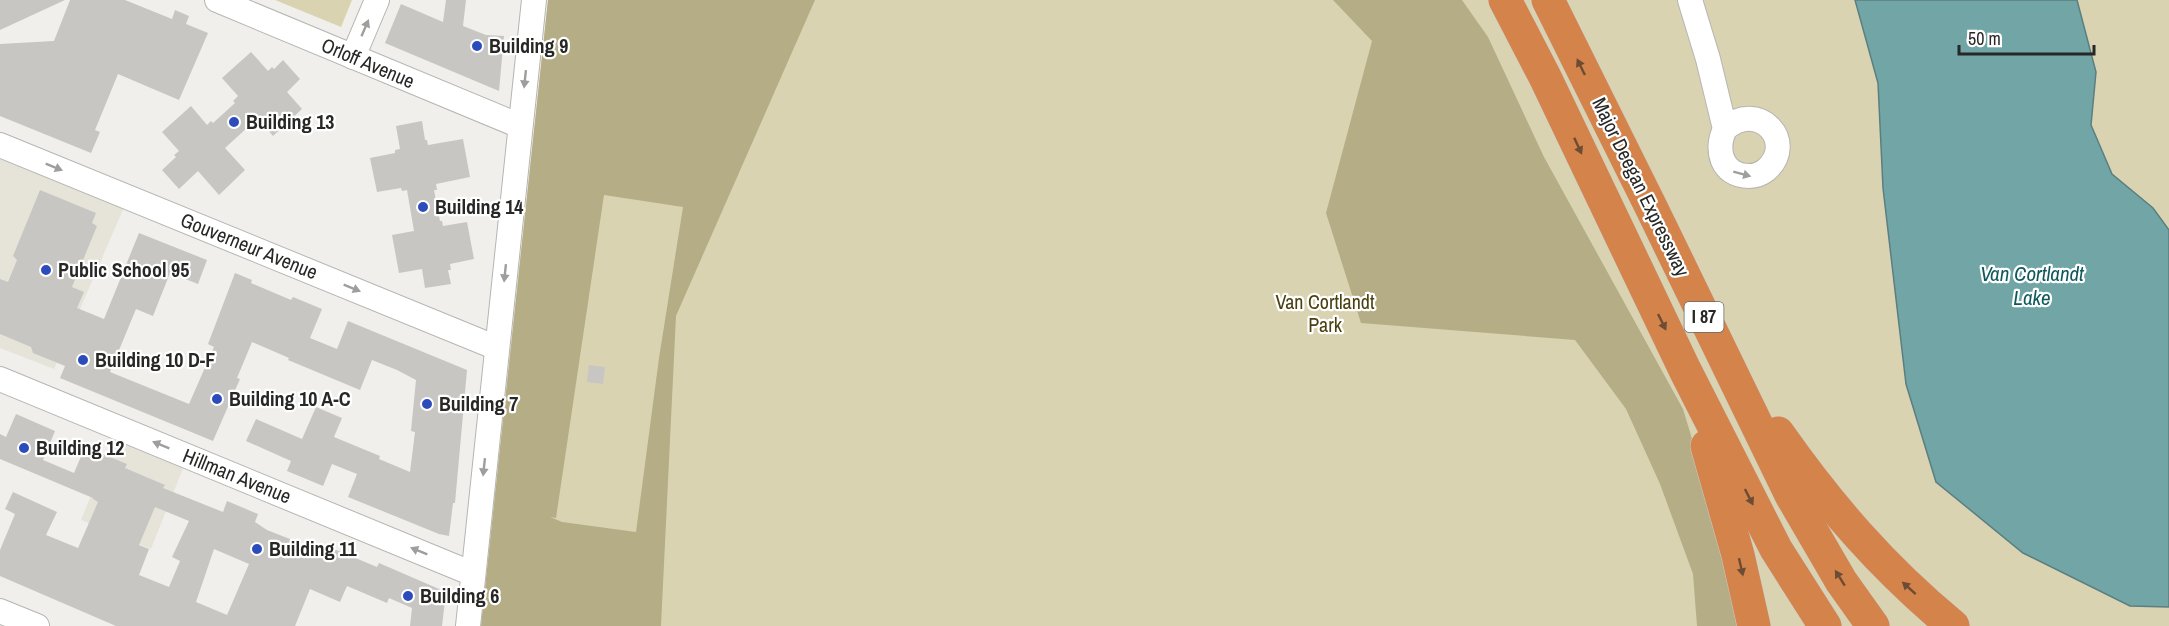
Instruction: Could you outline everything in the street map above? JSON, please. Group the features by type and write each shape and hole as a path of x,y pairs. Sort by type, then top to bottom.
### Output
{"highway":[{"name":"Major Deegan Expressway","path":"1505,0 1554,96 1685,370 1776,549 1825,626"},
{"name":"Major Deegan Expressway","path":"1548,0 1791,495 1842,581 1873,626"},
{"path":"1722,352 1798,461 1844,520 1892,572 1953,626"},
{"path":"1685,370 1738,555 1754,626"}],"street":[{"name":"Orloff Avenue","path":"216,0 520,126"},
{"path":"353,57 378,0"},
{"path":"468,626 534,0"},
{"path":"1690,0 1708,59 1725,129"},
{"name":"Gouverneur Avenue","path":"0,145 497,348"},
{"name":"Hillman Avenue","path":"0,379 473,574"},
{"path":"0,610 37,626"}],"shaded area":[{"path":"548,0 815,0 676,316 661,626 481,626","holes":["604,195 683,207 659,358 636,532 562,522 550,517 556,518"]},
{"path":"1333,0 1462,0 1488,37 1544,157 1683,409 1733,574 1745,626 1697,626 1693,574 1660,484 1626,409 1575,340 1361,323 1326,213 1372,41"},
{"path":"0,159 93,189 125,205 54,369 0,348"},
{"path":"116,433 186,461 151,549 81,520"}],"green space":[{"path":"275,0 352,0 341,27"},
{"name":"Van Cortlandt Park","path":"548,0 2169,0 2169,626 481,626"}],"water":[{"name":"Van Cortlandt Lake","path":"1855,0 2077,0 2096,72 2091,125 2112,174 2153,208 2169,230 2169,607 2130,606 2023,553 1936,482 1906,384 1883,188 1878,83"}],"building":[{"path":"0,0 65,0 0,30"},
{"path":"70,0 125,0 172,19 175,10 189,16 186,24 208,33 179,100 118,74 95,130 100,132 91,153 0,116 0,44 54,41"},
{"name":"Building 9","path":"446,0 466,0 463,26 486,35 504,36 499,91 385,43 401,4 443,22"},
{"name":"Building 13","path":"251,52 268,71 272,67 274,69 283,60 300,79 287,92 302,109 273,136 258,118 225,148 245,170 219,195 198,171 179,189 162,170 179,151 162,132 191,106 207,125 211,121 213,123 235,103 233,101 238,96 222,78"},
{"name":"Building 14","path":"422,121 428,145 463,139 470,177 436,184 437,190 434,190 443,226 467,222 474,259 450,264 451,270 448,270 451,284 425,288 422,269 399,273 392,235 414,231 407,190 402,191 401,188 377,192 370,158 395,153 395,150 400,149 396,126"},
{"path":"40,190 96,213 92,223 97,226 72,287 84,292 77,308 104,319 139,233 207,260 198,284 170,273 153,316 136,309 110,372 189,404 214,347 208,344 235,273 252,280 251,283 291,300 293,297 322,309 310,338 337,349 348,321 467,370 455,503 453,503 449,536 348,497 357,474 332,464 323,486 287,471 291,461 246,441 256,419 302,439 316,407 342,418 334,437 380,456 379,459 410,472 415,432 411,431 416,380 397,370 372,360 360,390 288,360 289,358 252,342 237,378 240,379 213,441 60,378 65,366 33,353 31,347 0,334 0,279 8,282 17,260 13,256"},
{"path":"589,365 605,367 603,384 587,382"},
{"path":"16,414 55,431 43,460 74,473 85,447 127,464 125,468 165,485 163,488 223,512 227,501 258,514 255,522 267,530 323,552 327,553 329,547 377,567 379,563 446,592 442,626 410,626 412,608 389,598 387,603 347,586 340,602 310,589 295,626 116,626 0,576 0,550 15,514 5,509 13,492 57,512 46,535 78,548 98,502 0,459 0,434 6,437","holes":["155,507 189,521 172,557 180,561 169,587 139,575 149,549 139,545","214,549 249,564 227,615 196,602"]}],"place":[{"name":"Building 9","path":"477,46"},
{"name":"Building 13","path":"234,122"},
{"name":"Building 14","path":"423,207"},
{"name":"Public School 95","path":"46,270"},
{"name":"Building 10 D-F","path":"83,360"},
{"name":"Building 10 A-C","path":"217,399"},
{"name":"Building 7","path":"427,404"},
{"name":"Building 12","path":"24,448"},
{"name":"Building 11","path":"257,549"},
{"name":"Building 6","path":"408,596"}]}
